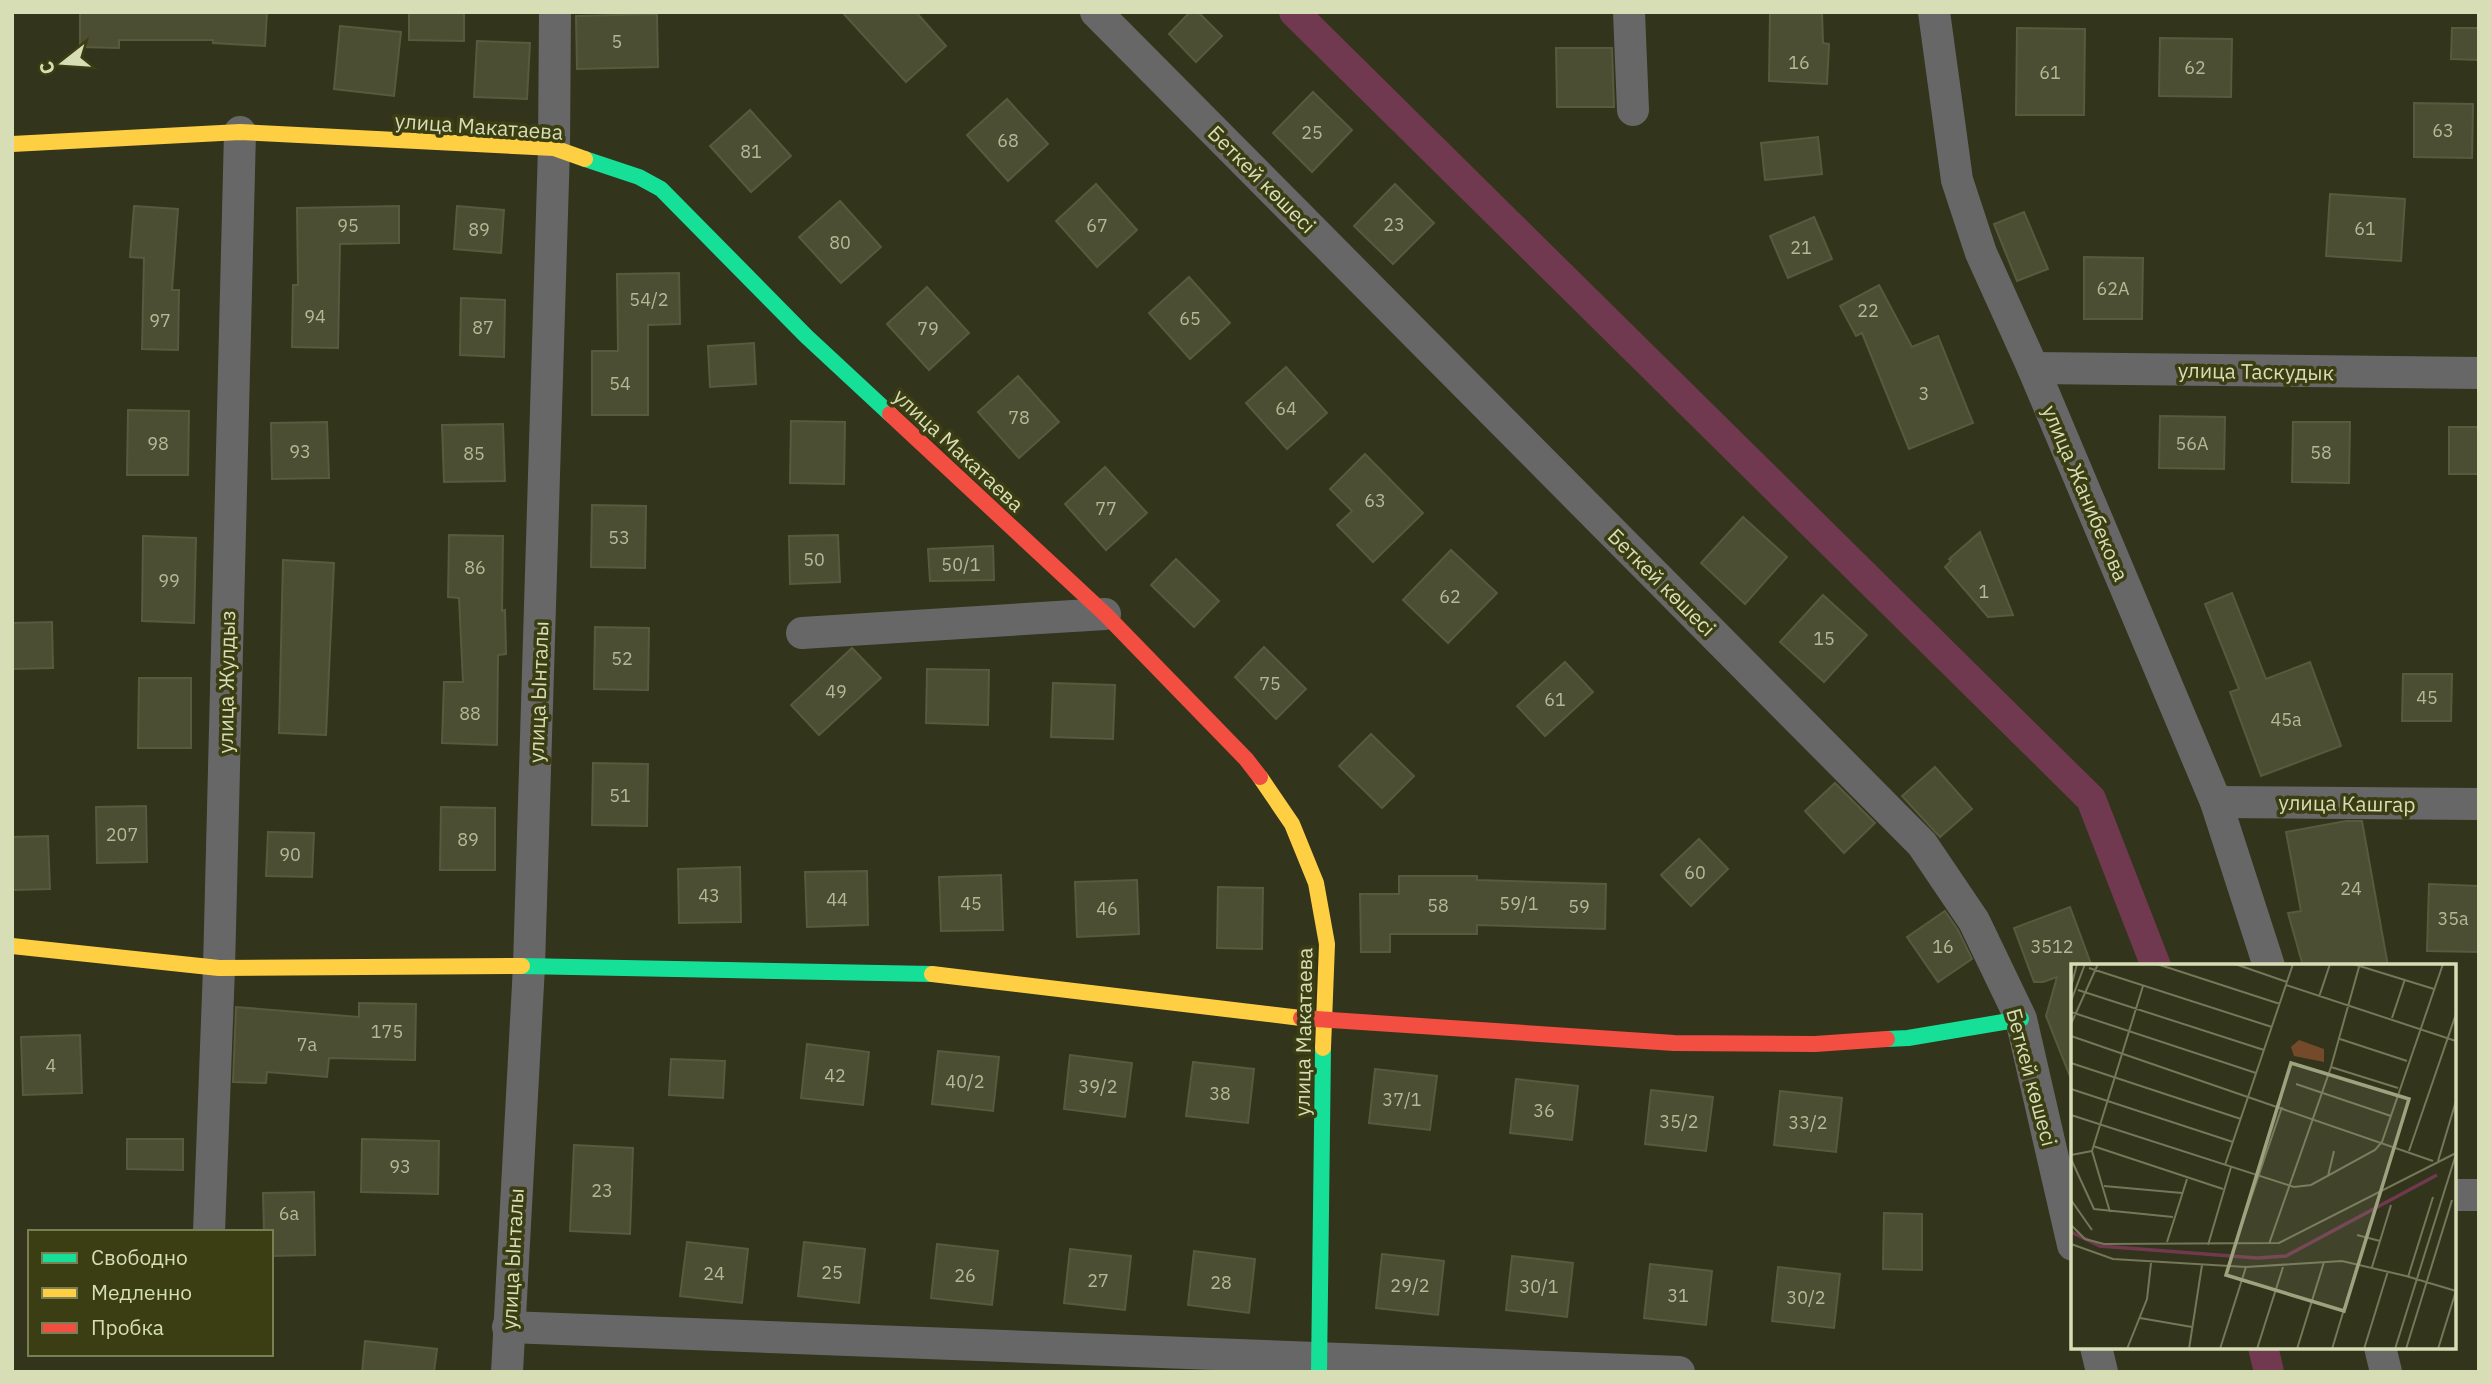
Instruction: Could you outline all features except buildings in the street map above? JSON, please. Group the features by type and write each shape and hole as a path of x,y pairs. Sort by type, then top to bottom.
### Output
{"street":[{"name":"улица Ынталы","path":"507,1372 529,966 555,148 555,12"},
{"name":"Беткей көшесі","path":"1096,12 1922,844 1974,921 2021,1019 2071,1236"},
{"path":"1629,12 1633,110"},
{"name":"улица Жанибекова","path":"1934,12 1957,180 1981,253 2033,368 2216,802 2268,964"},
{"name":"улица Макатаева","path":"12,144 240,132 555,148 639,177 661,188 806,336 1105,614 1247,759 1292,824 1316,883 1327,944 1323,1021 1319,1366"},
{"name":"улица Жулдыз","path":"209,1230 219,968 240,132"},
{"name":"улица Таскудык","path":"2033,368 2479,373"},
{"path":"803,633 1105,614"},
{"name":"улица Кашгар","path":"2216,802 2479,804"},
{"path":"12,946 219,968 529,966 931,974 1323,1021 1674,1043 1815,1044 1908,1038 2021,1019"},
{"path":"2456,1195 2479,1195"},
{"path":"508,1327 1319,1366 1679,1372"},
{"path":"2096,1349 2102,1372"},
{"path":"2380,1349 2386,1372"}],"waterway":[{"path":"1294,12 2091,799 2155,964"},
{"path":"2263,1349 2269,1372"}],"traffic: fast":[{"path":"585,159 639,177 661,189 806,336 890,414"},
{"path":"522,966 932,974"},
{"path":"1887,1039 1908,1038 2021,1019"},
{"path":"1319,1372 1323,1048"}],"traffic: slow":[{"path":"12,144 240,132 554,148 585,159"},
{"path":"1260,777 1292,824 1316,883 1327,944 1323,1048"},
{"path":"12,946 219,968 522,966"},
{"path":"932,974 1301,1018"}],"traffic: jam":[{"path":"890,414 1105,614 1246,759 1260,777"},
{"path":"1301,1018 1674,1043 1815,1044 1887,1039"}]}
